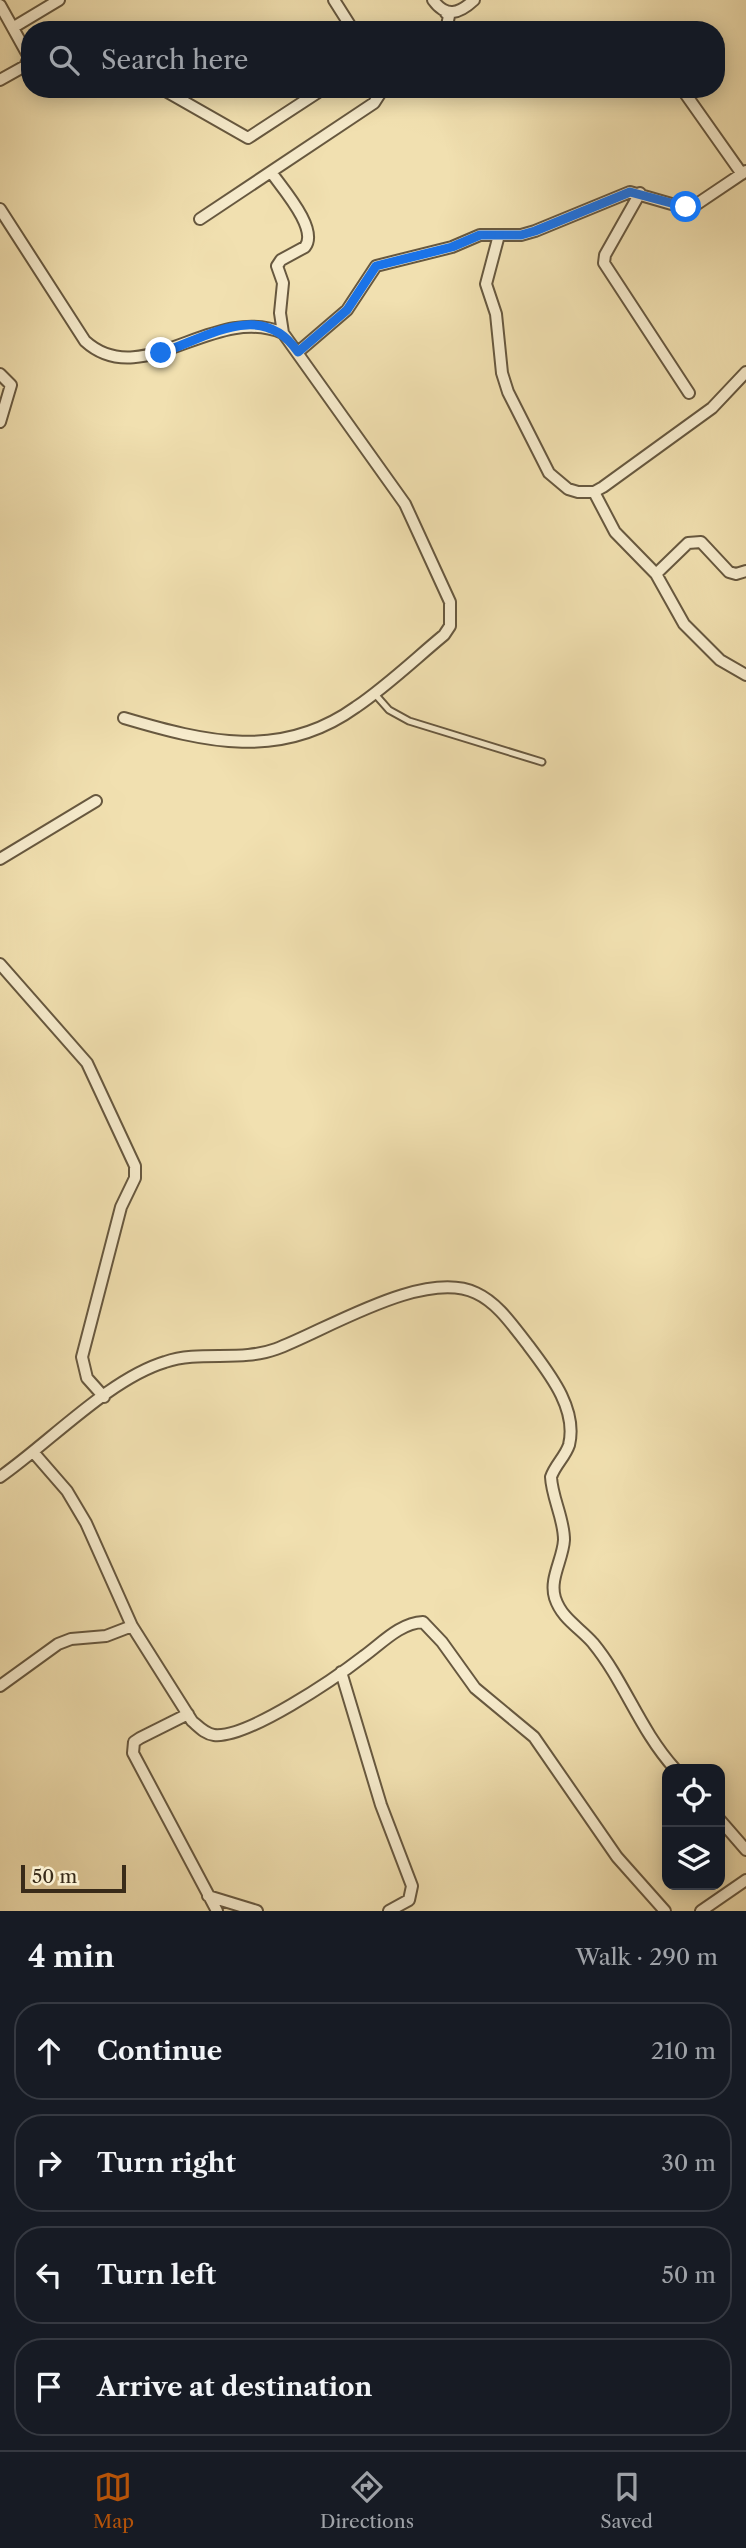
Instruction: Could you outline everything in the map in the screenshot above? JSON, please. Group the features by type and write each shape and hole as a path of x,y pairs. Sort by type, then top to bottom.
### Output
{"street":[{"path":"24,21 59,0"},
{"path":"334,0 347,21"},
{"path":"433,0 449,16 448,21"},
{"path":"446,13 455,13 474,0"},
{"path":"0,5 21,41"},
{"path":"14,27 21,23"},
{"path":"0,80 21,68"},
{"path":"178,98 248,138 309,98"},
{"path":"200,219 374,103 377,98"},
{"path":"298,352 347,310 376,266 452,247 480,235 535,231 617,196 640,193 675,205 694,206 744,173 689,98"},
{"path":"124,718 188,737 255,743 285,740 337,720 444,635 450,626 450,602 405,504 283,333 280,313 283,283 277,266 281,260 305,247 309,234 304,221 271,172"},
{"path":"640,193 605,255 604,263 689,393"},
{"path":"0,209 85,341 97,352 113,357 161,353 205,334 254,324 283,333"},
{"path":"499,234 486,284 496,314 502,373 508,392 549,473 568,489 594,492 712,408 746,372"},
{"path":"0,374 11,385 0,422"},
{"path":"594,492 622,542 656,574 684,624 720,660 746,675"},
{"path":"656,574 688,543 695,541 701,542 729,572 736,574 746,570"},
{"path":"0,859 96,801"},
{"path":"0,964 87,1063 135,1166 135,1178 121,1207 82,1357 87,1378 104,1396"},
{"path":"0,1477 104,1396 137,1374 165,1361 271,1351 404,1294 458,1287 475,1292 506,1317 556,1384 568,1418 569,1443 551,1477 564,1536 563,1552 554,1581 554,1594 559,1609 603,1656 645,1733 671,1764"},
{"path":"34,1453 67,1491 86,1523 132,1626 188,1714 204,1732 216,1735 237,1731 308,1694 404,1626 423,1622 442,1642 475,1689 534,1737 617,1857 665,1911"},
{"path":"0,1686 58,1644 71,1639 106,1636 132,1626"},
{"path":"341,1672 381,1805 412,1886 409,1900 389,1911"},
{"path":"188,1714 140,1738 132,1747 217,1911"},
{"path":"725,1826 746,1850"},
{"path":"701,1911 746,1880"},
{"path":"208,1896 257,1911"}],"lane":[{"path":"374,693 389,710 409,721 542,762"}],"route":[{"path":"161,353 205,334 254,324 283,333 298,352 347,310 376,266 452,247 480,235 521,235 549,227 630,192 686,207"}]}
